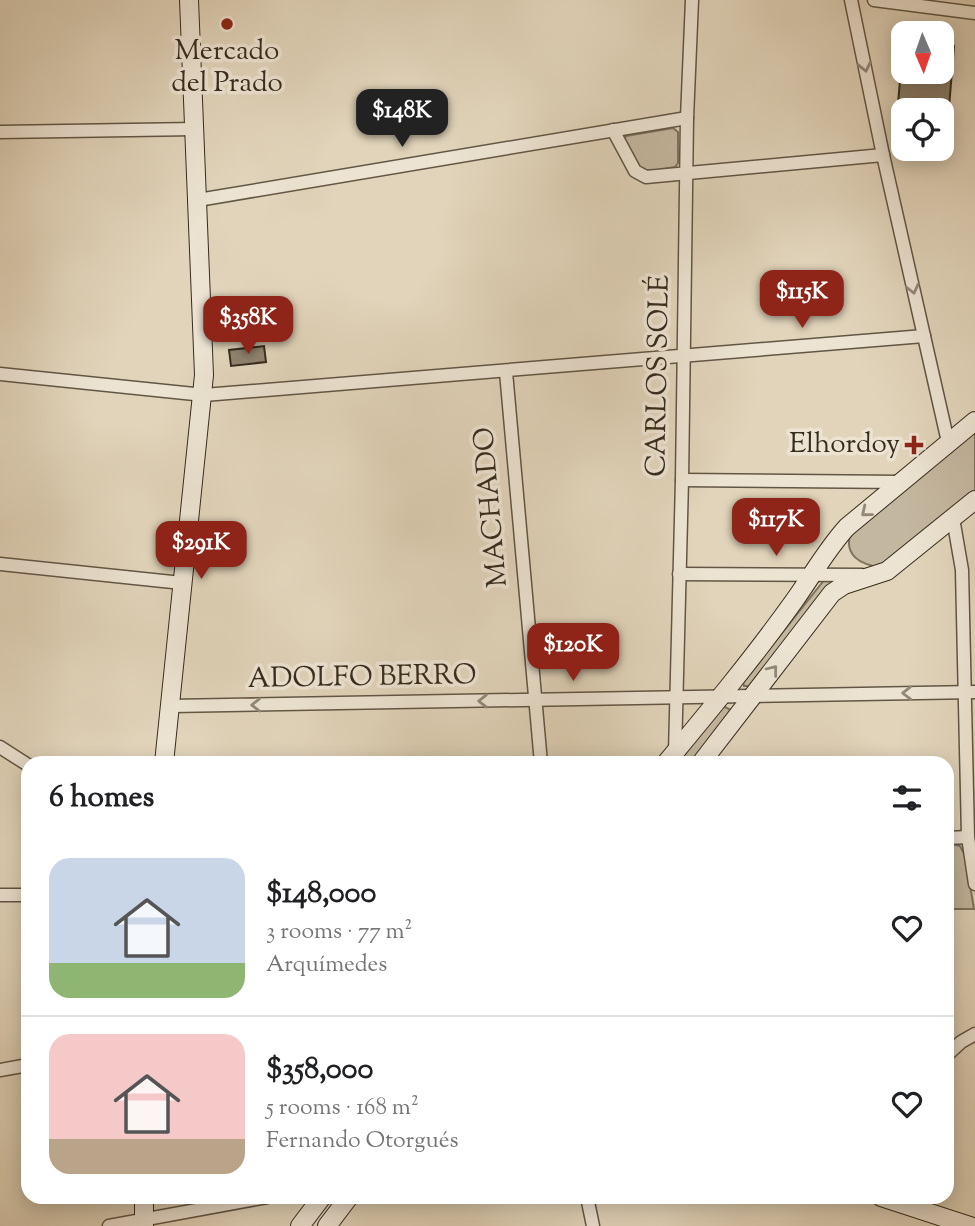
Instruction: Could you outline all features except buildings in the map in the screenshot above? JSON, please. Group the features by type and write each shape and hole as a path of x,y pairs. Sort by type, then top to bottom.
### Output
{"street":[{"path":"165,756 204,395 189,0"},
{"name":"CARLOS SOLÉ","path":"671,756 682,480 687,118 692,0"},
{"path":"851,0 948,442"},
{"path":"874,0 975,13"},
{"path":"198,200 687,118"},
{"path":"0,132 195,129"},
{"path":"612,130 635,171 642,177 883,155"},
{"path":"0,374 204,395 924,336"},
{"name":"MACHADO","path":"506,372 533,700 540,756"},
{"path":"673,756 812,575 832,543 847,527 975,421"},
{"path":"682,480 903,482"},
{"path":"706,756 832,593 844,585 887,571 975,500"},
{"path":"953,518 969,569 968,837 975,884"},
{"path":"0,564 182,583"},
{"path":"679,574 873,575"},
{"name":"ADOLFO BERRO","path":"171,706 970,692"},
{"path":"0,747 21,760"},
{"path":"954,838 968,837"},
{"path":"0,895 21,895"},
{"path":"954,1048 975,1034"},
{"path":"0,1070 21,1066"},
{"path":"144,1204 144,1223"},
{"path":"109,1226 144,1223 234,1204"},
{"path":"300,1226 316,1204"},
{"path":"330,1204 330,1224"},
{"path":"330,1224 344,1204"},
{"path":"588,1204 593,1226"},
{"path":"902,1204 970,1226"}],"shaded area":[{"path":"673,128 678,132 678,163 675,167 651,171 640,169 624,140 626,136"},
{"path":"975,431 975,493 881,567 866,564 855,557 849,547 851,532"},
{"path":"825,579 833,580 833,584 751,686 744,686 743,682"},
{"path":"723,706 731,710 696,756 684,756"},
{"path":"954,845 960,846 965,855 974,909 954,909"}],"place":[{"name":"Mercado del Prado","path":"227,24"},
{"name":"Elhordoy","path":"914,445"}]}
